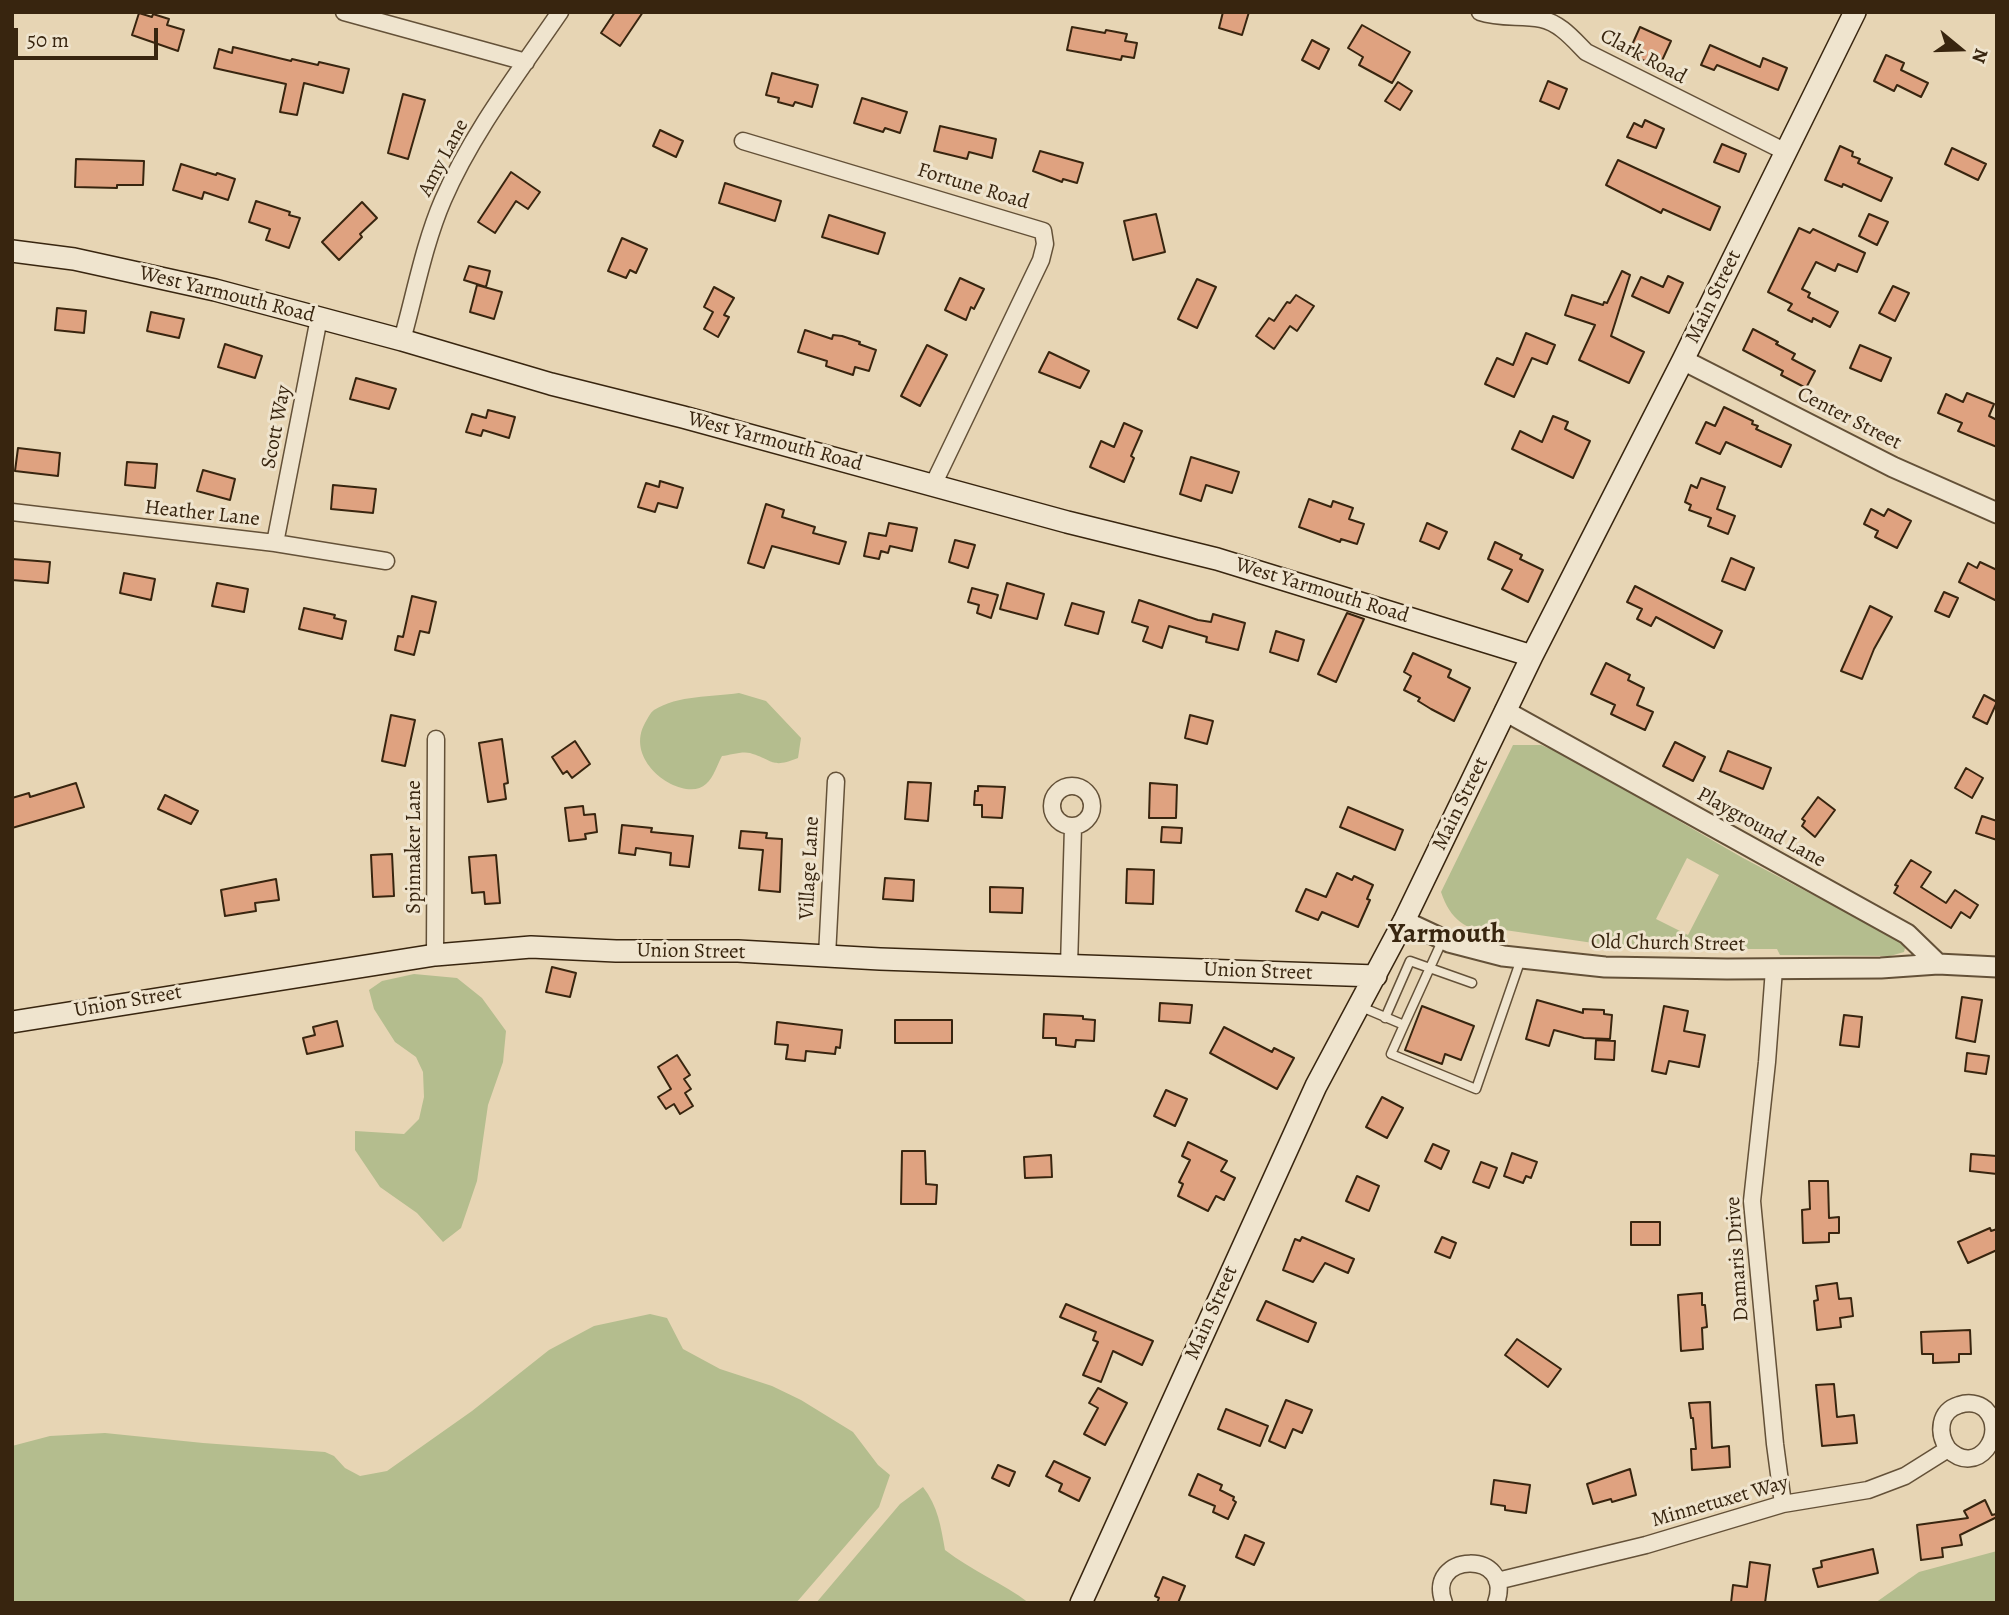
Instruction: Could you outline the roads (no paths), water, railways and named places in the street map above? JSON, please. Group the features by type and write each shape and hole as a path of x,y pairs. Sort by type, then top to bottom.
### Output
{"main road":[{"name":"Main Street","path":"1082,1603 1316,1086 1404,921 1532,656 1683,360 1853,13"},
{"name":"West Yarmouth Road","path":"12,251 144,273 402,340 551,384 1217,559 1532,656"},
{"name":"Union Street","path":"12,1022 435,955 531,947 616,951 738,951 1376,976"}],"street":[{"path":"344,12 526,62"},
{"name":"Amy Lane","path":"402,340 443,200 482,128 560,12"},
{"name":"Clark Road","path":"1480,12 1493,17 1542,19 1560,27 1586,52 1786,152"},
{"name":"Fortune Road","path":"743,141 1043,231 1045,244 1041,260 933,485"},
{"name":"Scott Way","path":"275,543 319,318"},
{"name":"Center Street","path":"1683,360 1894,467 1997,513"},
{"name":"Heather Lane","path":"12,512 275,543 386,561"},
{"name":"Playground Lane","path":"1505,711 1907,934 1938,964"},
{"name":"Spinnaker Lane","path":"435,955 436,739"},
{"name":"Village Lane","path":"827,956 836,781"},
{"path":"1069,966 1073,827"},
{"name":"Old Church Street","path":"1404,921 1443,939 1521,959 1605,967 1774,969 1881,968 1938,964"},
{"path":"1938,964 1997,967"},
{"name":"Damaris Drive","path":"1774,969 1752,1200 1773,1430 1783,1504"},
{"name":"Minnetuxet Way","path":"1497,1581 1646,1545 1783,1504 1868,1490 1905,1476 1948,1449"},
{"path":"1444,1603 1441,1588 1444,1578 1457,1565 1476,1563 1485,1566 1497,1581 1499,1590 1496,1603"}],"lane":[{"path":"1443,939 1391,1054 1476,1088 1521,959"},
{"path":"1385,1018 1410,961 1472,983"},
{"path":"1359,1006 1404,1025"}],"district":[{"name":"Yarmouth","path":"1447,935"}]}
